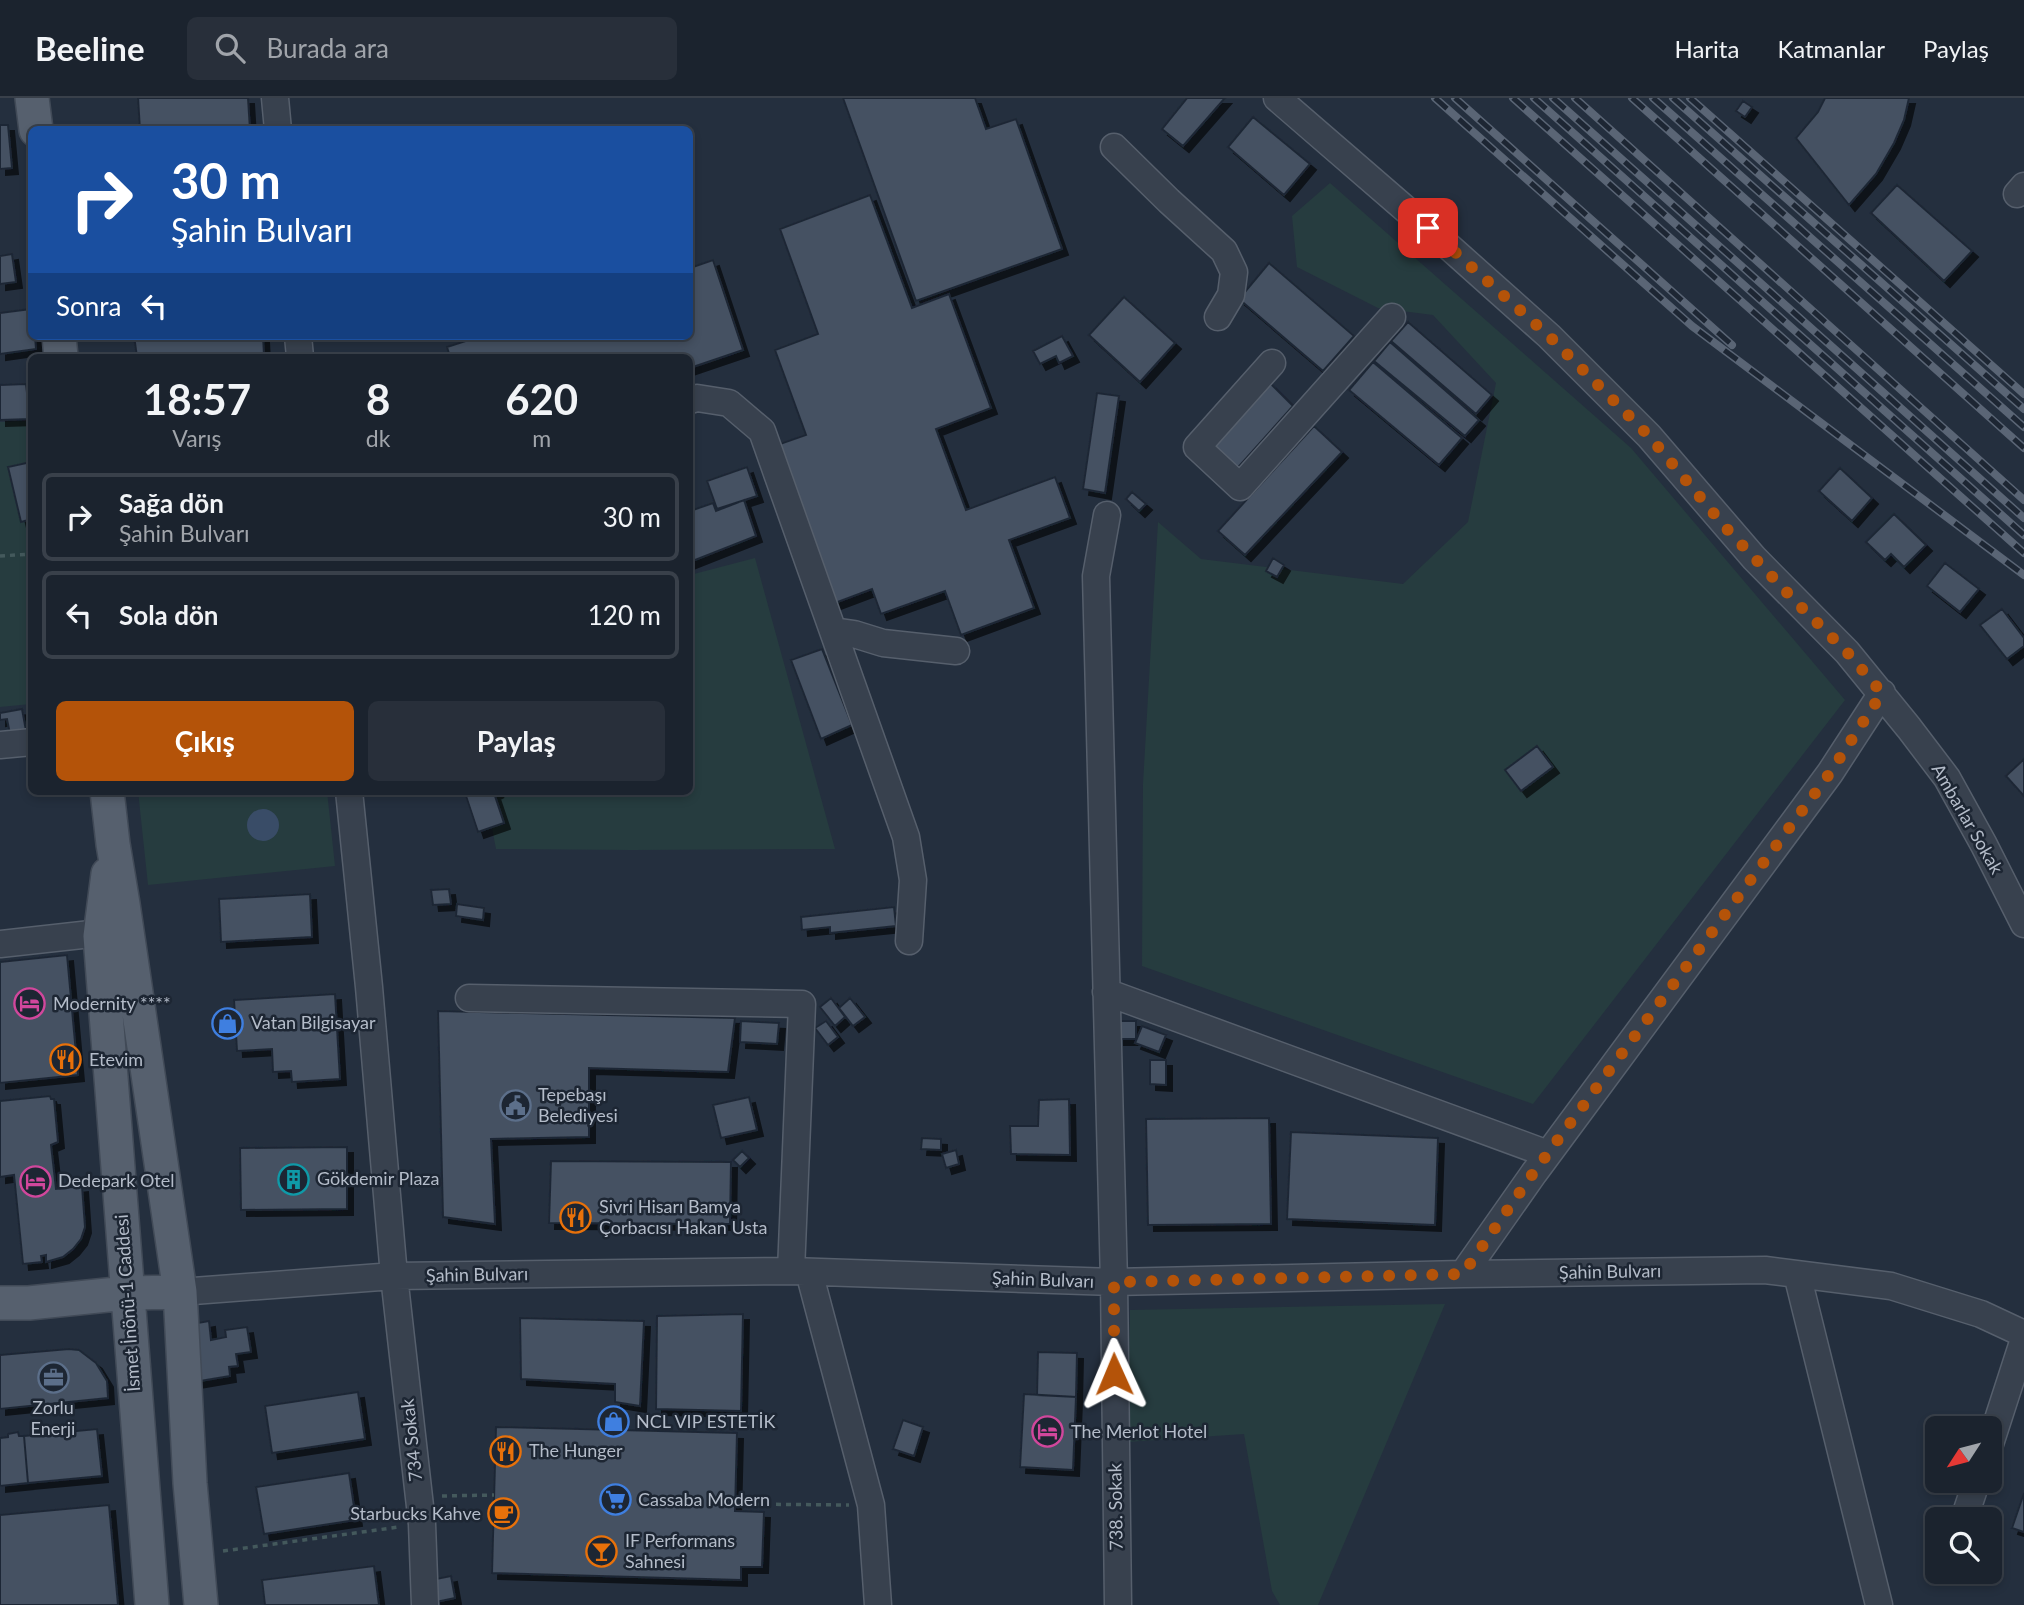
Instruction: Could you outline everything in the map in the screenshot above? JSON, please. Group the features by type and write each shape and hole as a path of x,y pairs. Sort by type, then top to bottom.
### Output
{"main road":[{"path":"32,98 36,126"},
{"path":"107,795 180,1292 190,1483 201,1605"},
{"name":"İsmet İnönü-1 Caddesi","path":"113,844 100,933 152,1605"},
{"path":"0,1303 29,1303 127,1293 180,1292"}],"street":[{"path":"275,98 278,126"},
{"name":"Ambarlar Sokak","path":"1277,98 1549,336 1649,436 1726,528 1847,652 1947,778 2024,925"},
{"path":"1114,146 1224,251 1234,272 1231,295 1218,317"},
{"path":"1272,363 1197,447 1240,486 1392,317"},
{"path":"693,399 729,403 762,431 906,837 913,880 909,942"},
{"name":"738. Sokak","path":"1107,514 1096,576 1114,1282 1118,1605"},
{"path":"833,631 883,643 956,651"},
{"path":"1463,1274 1548,1154 1830,773 1882,693"},
{"path":"0,745 28,742"},
{"name":"734 Sokak","path":"349,795 394,1276 422,1524 425,1605"},
{"path":"0,944 100,933"},
{"path":"1106,992 1548,1154"},
{"path":"469,998 802,1004 800,1271 871,1505 878,1605"},
{"name":"Şahin Bulvarı","path":"180,1292 394,1276 800,1271 1114,1282 1765,1270 1891,1286 1981,1314 2024,1334"},
{"path":"1797,1274 1879,1605"},
{"path":"1999,1416 2024,1339"}],"path":[{"path":"0,556 28,554"},
{"path":"419,1496 494,1495"},
{"path":"736,1504 871,1505"},
{"path":"197,1555 422,1524"}],"green space":[{"path":"1330,183 1631,448 1845,700 1533,1104 1142,966 1143,784 1158,522 1201,559 1403,584 1468,522 1496,383 1433,315 1378,308 1297,267 1292,216"},
{"path":"28,421 28,704 0,707 0,422"},
{"path":"755,558 835,849 496,849 486,795 693,795 693,574"},
{"path":"138,795 327,795 335,866 148,885"},
{"path":"1445,1304 1318,1605 1280,1605 1272,1591 1244,1434 1127,1442 1130,1310"}],"water":[{"path":"263,809 275,813 279,825 275,837 263,841 251,837 247,825 251,813"}],"building":[{"path":"138,98 248,98 250,126 140,126"},
{"path":"843,98 975,98 986,129 1016,119 1062,249 916,301"},
{"path":"1187,98 1225,98 1183,146 1162,129"},
{"path":"1825,98 1909,98 1904,120 1894,143 1876,174 1849,205 1796,138 1818,112"},
{"path":"1743,101 1752,107 1745,117 1736,111"},
{"path":"1253,117 1310,164 1284,195 1228,147"},
{"path":"0,125 8,125 12,168 0,169"},
{"path":"1897,185 1972,251 1944,281 1871,213"},
{"path":"870,195 912,308 949,294 991,408 936,429 966,510 1055,477 1070,518 1009,540 1034,608 961,635 945,591 881,614 872,589 835,603 777,445 806,435 775,350 818,334 780,229"},
{"path":"12,254 16,282 0,284 0,256"},
{"path":"713,260 743,350 693,367 693,354 449,354 447,347 469,340 693,340 693,267"},
{"path":"1269,263 1354,336 1323,371 1239,299"},
{"path":"1124,297 1175,343 1140,382 1089,335"},
{"path":"28,309 28,340 35,340 36,349 0,354 0,313"},
{"path":"1408,322 1492,395 1476,414 1391,341"},
{"path":"1062,336 1073,356 1059,363 1056,356 1040,364 1033,351"},
{"path":"135,340 263,340 264,354 137,354"},
{"path":"1390,342 1479,420 1465,436 1374,361"},
{"path":"1373,362 1462,438 1439,465 1349,390"},
{"path":"1270,383 1293,406 1233,473 1208,450"},
{"path":"26,384 28,419 0,420 0,385"},
{"path":"1097,393 1119,396 1105,493 1083,489"},
{"path":"1314,426 1342,452 1245,555 1218,531"},
{"path":"28,463 28,520 21,522 8,467"},
{"path":"747,467 757,496 717,509 707,481"},
{"path":"1840,468 1872,498 1852,521 1819,491"},
{"path":"1132,492 1146,504 1139,511 1126,499"},
{"path":"744,500 756,536 693,561 693,510 713,503 716,511"},
{"path":"1894,514 1926,545 1904,567 1891,554 1885,560 1866,542"},
{"path":"1273,558 1284,565 1277,577 1266,571"},
{"path":"1945,563 1979,589 1960,612 1927,586"},
{"path":"2002,609 2024,638 2024,646 2007,659 1980,625"},
{"path":"822,649 852,725 821,739 791,660"},
{"path":"22,709 27,736 11,739 7,719 0,720 0,713"},
{"path":"1537,746 1553,767 1521,791 1505,770"},
{"path":"2024,759 2024,796 2006,776"},
{"path":"466,795 495,795 504,823 478,832"},
{"path":"449,889 451,904 433,905 431,890"},
{"path":"310,894 312,937 221,942 219,899"},
{"path":"457,904 484,908 483,920 456,916"},
{"path":"894,907 896,926 830,933 830,927 802,930 801,917"},
{"path":"67,955 78,1075 0,1083 0,962"},
{"path":"335,994 340,1079 292,1082 291,1071 273,1072 272,1049 237,1051 234,1000"},
{"path":"831,998 845,1017 835,1026 820,1007"},
{"path":"850,998 865,1017 853,1026 839,1008"},
{"name":"Tepebaşı Belediyesi","path":"438,1011 735,1018 728,1072 589,1068 589,1137 491,1139 495,1224 443,1217"},
{"path":"741,1021 779,1023 777,1044 740,1042"},
{"path":"826,1021 838,1037 828,1045 815,1028"},
{"path":"1118,1021 1136,1021 1136,1039 1118,1039"},
{"path":"1142,1026 1166,1035 1159,1052 1135,1043"},
{"path":"1150,1060 1166,1060 1166,1085 1150,1084"},
{"name":"Dedepark Otel","path":"50,1096 54,1099 58,1142 51,1145 56,1189 82,1186 85,1227 81,1239 63,1257 46,1262 46,1255 41,1256 42,1262 23,1264 14,1175 0,1177 0,1101"},
{"path":"749,1097 757,1130 721,1138 713,1105"},
{"path":"1069,1099 1070,1155 1011,1154 1010,1126 1038,1126 1039,1100"},
{"path":"1269,1118 1271,1224 1148,1225 1146,1119"},
{"path":"1291,1132 1438,1138 1435,1225 1287,1219"},
{"path":"922,1138 941,1139 941,1150 921,1149"},
{"name":"Gökdemir Plaza","path":"347,1147 347,1209 241,1210 240,1148"},
{"path":"956,1150 959,1164 946,1168 942,1154"},
{"path":"742,1151 749,1158 740,1167 733,1160"},
{"path":"551,1161 731,1162 730,1224 549,1223"},
{"path":"743,1314 741,1411 656,1409 657,1316"},
{"path":"520,1318 644,1321 640,1406 615,1402 615,1384 521,1379"},
{"path":"209,1321 211,1340 226,1337 225,1330 247,1327 251,1352 236,1354 238,1366 229,1367 230,1376 194,1382 186,1325"},
{"name":"Zorlu Enerji","path":"79,1350 96,1363 107,1381 108,1398 0,1409 0,1355"},
{"path":"1038,1352 1077,1353 1076,1397 1037,1395"},
{"path":"358,1392 365,1439 272,1453 265,1406"},
{"name":"The Merlot Hotel","path":"1024,1394 1076,1397 1073,1470 1020,1467"},
{"path":"903,1420 923,1427 914,1456 893,1449"},
{"name":"Cassaba Modern","path":"496,1427 737,1433 735,1511 764,1512 762,1567 741,1567 741,1580 492,1573"},
{"path":"97,1429 102,1476 28,1483 24,1436"},
{"path":"18,1432 19,1436 24,1436 28,1483 0,1486 0,1438"},
{"path":"349,1473 356,1520 264,1534 256,1487"},
{"path":"2024,1493 2024,1532 2012,1528"},
{"path":"109,1505 118,1605 0,1605 0,1515"},
{"path":"374,1566 379,1605 265,1605 262,1580"},
{"path":"451,1576 455,1598 436,1602 431,1580"}],"railway":[{"path":"1435,98 1692,326 2024,575"},
{"path":"1455,98 1732,345"},
{"path":"1513,98 2024,553"},
{"path":"1534,98 2024,535"},
{"path":"1553,98 2024,518"},
{"path":"1575,98 2024,500"},
{"path":"1632,98 2024,448"},
{"path":"1653,98 2024,427"},
{"path":"1673,98 2024,409"},
{"path":"1690,98 2024,394"}],"place":[{"name":"Modernity ****","path":"30,1004"},
{"name":"Vatan Bilgisayar","path":"228,1023"},
{"name":"Etevim","path":"66,1060"},
{"name":"Tepebaşı Belediyesi","path":"515,1105"},
{"name":"Gökdemir Plaza","path":"294,1179"},
{"name":"Dedepark Otel","path":"35,1181"},
{"name":"Sivri Hisarı Bamya Çorbacısı Hakan Usta","path":"576,1217"},
{"name":"Zorlu Enerji","path":"53,1377"},
{"name":"NCL VIP ESTETİK","path":"613,1422"},
{"name":"The Merlot Hotel","path":"1048,1432"},
{"name":"The Hunger","path":"506,1451"},
{"name":"Cassaba Modern","path":"615,1500"},
{"name":"Starbucks Kahve","path":"504,1514"},
{"name":"IF Performans Sahnesi","path":"602,1551"}],"route":[{"path":"1114,1374 1114,1282 1463,1274 1534,1172 1830,773 1882,693 1847,652 1726,528 1649,436 1549,336 1428,228"}]}
